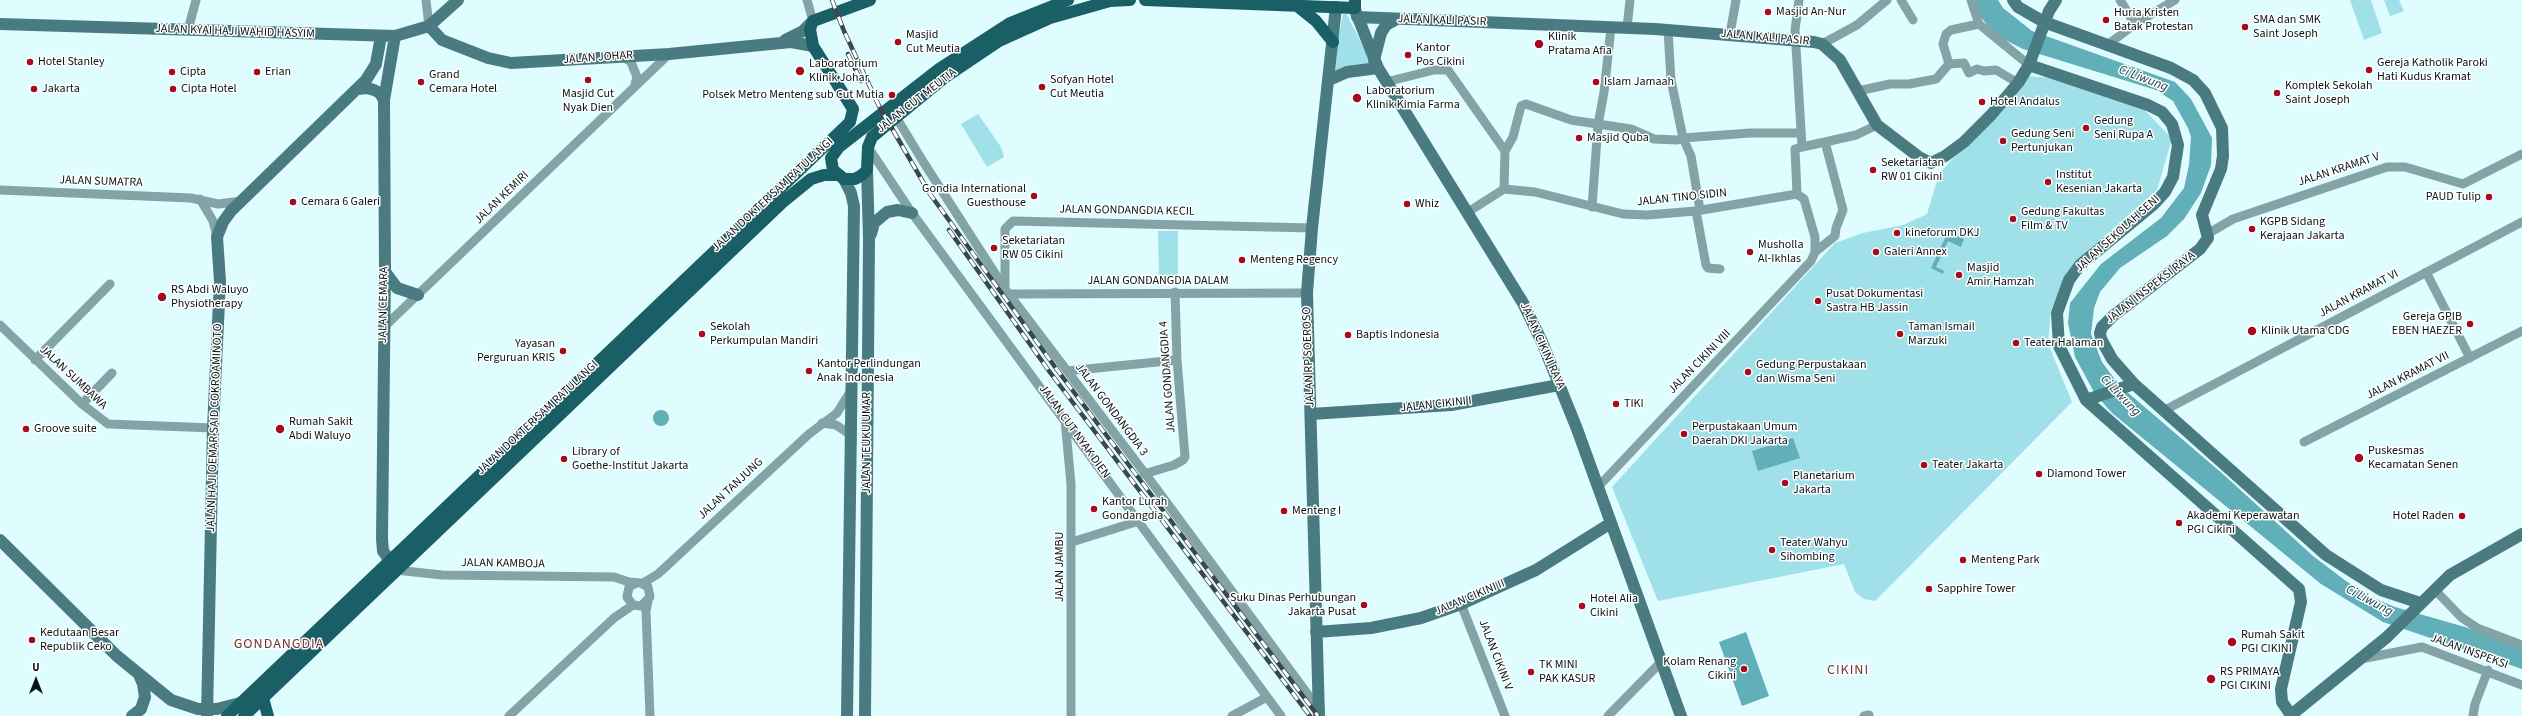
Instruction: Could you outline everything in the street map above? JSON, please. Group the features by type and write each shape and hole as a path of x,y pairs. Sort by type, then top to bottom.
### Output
{"main road":[{"path":"813,46 810,29 813,21 852,2 870,0"},
{"name":"JALAN CUT MEUTIA","path":"840,177 830,162 833,154 938,69 1010,23 1068,0"},
{"name":"JALAN CUT MEUTIA","path":"867,170 868,147 872,137 944,78 999,41 1050,18 1088,6 1130,0"},
{"path":"1145,0 1336,3 1356,8"},
{"path":"1295,3 1316,21 1333,42"},
{"name":"JALAN DOKTER SAM RATULANGI","path":"244,716 504,451 706,257 850,122 853,116 853,109 813,46"},
{"path":"840,177 855,179 867,170"},
{"name":"JALAN DOKTER SAM RATULANGI","path":"227,716 392,565 512,460 784,201 811,179 824,175 840,177"},
{"path":"706,257 715,267"},
{"path":"504,451 512,460"},
{"path":"263,698 268,716"}],"street":[{"path":"188,30 196,0"},
{"path":"426,0 429,26"},
{"name":"JALAN KYAI HAJI WAHID HASYIM","path":"0,24 395,36 429,26 458,0"},
{"path":"807,0 813,21"},
{"path":"1627,28 1630,0"},
{"path":"1731,31 1736,0"},
{"path":"1800,0 1796,40 1802,147"},
{"path":"1901,0 1913,20"},
{"path":"1972,0 1979,24 2030,61"},
{"path":"2013,0 2018,7 2043,25 2171,68 2193,80 2208,100 2222,128 2223,145 2221,169 2202,215 2209,233"},
{"name":"JALAN KALI PASIR","path":"1356,8 1395,20 1731,31 1822,44 1840,60 1877,125 1926,161 1938,161 1964,142 1991,115 2018,83 2030,61 2043,25 2056,0"},
{"path":"2120,0 2135,24"},
{"path":"2106,46 2135,24 2175,0"},
{"path":"1822,44 1857,25 1883,1"},
{"name":"JALAN RP SOEROSO","path":"1320,714 1316,632 1308,293 1312,228 1329,80 1336,3"},
{"name":"JALAN CIKINI RAYA","path":"1356,8 1376,64 1386,82 1523,303 1559,385 1682,716"},
{"path":"1329,80 1347,72 1376,64 1381,33 1386,25 1395,20"},
{"name":"JALAN JOHAR","path":"776,43 803,31 813,21"},
{"path":"1948,64 1943,44 1946,34 1951,30 1979,24"},
{"name":"JALAN JOHAR","path":"429,26 442,40 488,58 511,63 669,54 799,41 813,46"},
{"path":"1592,208 1598,125 1604,92 1610,28"},
{"path":"1668,30 1671,80 1683,138 1692,156 1706,266 1708,268 1720,268"},
{"name":"JALAN HAJI OEMAR SAID COKROAMINOTO","path":"207,713 213,428 220,281 217,237 223,222 231,211 243,201 370,75 376,64 381,36"},
{"name":"JALAN CEMARA","path":"392,565 383,551 382,539 385,272 384,100 395,36"},
{"name":"JALAN KEMIRI","path":"384,327 669,54"},
{"path":"622,56 631,62 636,77 636,84"},
{"name":"JALAN SEKOLAH SENI","path":"2030,61 2157,109 2172,124 2178,145 2173,177 2165,192 2080,266 2069,280 2061,298 2057,326 2059,346 2091,398"},
{"path":"1858,91 1890,84 1930,82 1936,79 1948,64 1964,63 1970,73 1977,69 1984,71 1996,70 2018,83"},
{"path":"1386,82 1434,70 1448,70 1505,151"},
{"path":"357,89 367,88 374,90 380,93 384,100"},
{"path":"1468,212 1504,189 1505,151 1513,137 1521,106 1526,104 1571,120 1631,129 1654,139 1677,140 1683,138 1801,133"},
{"name":"JALAN GONDANGDIA 3","path":"896,117 1007,291 1144,474 1320,714"},
{"path":"1815,252 1815,237 1810,215 1804,199 1797,194 1795,149 1856,135 1877,125"},
{"path":"1815,252 1835,236 1836,228 1843,210 1825,142"},
{"name":"JALAN CUT NYAK DIEN","path":"868,147 912,213 1065,418 1281,716"},
{"name":"JALAN KRAMAT V","path":"2209,233 2232,219 2387,167 2405,167 2463,184 2522,154"},
{"name":"JALAN TEUKU UMAR","path":"865,716 869,239 867,170"},
{"name":"JALAN TEUKU UMAR","path":"840,177 851,193 854,206 853,383 848,602 848,716"},
{"name":"JALAN TINO SIDIN","path":"1504,189 1535,192 1592,208 1631,215 1698,211 1797,194"},
{"name":"JALAN SUMATRA","path":"0,190 200,200 218,204 243,201"},
{"path":"200,200 213,221 217,237"},
{"path":"869,239 874,224 887,212 898,210 912,213"},
{"name":"JALAN GONDANGDIA KECIL","path":"1007,291 1005,229 1013,221 1312,228"},
{"name":"JALAN KRAMAT VI","path":"2165,410 2522,222"},
{"name":"JALAN INSPEKSI RAYA","path":"2209,233 2200,249 2113,316 2102,327 2100,332 2101,339 2112,359 2129,386 2165,410 2326,555 2381,590 2418,605"},
{"name":"JALAN CIKINI VIII","path":"1598,487 1800,276 1811,261 1815,252"},
{"path":"385,272 397,288 418,295"},
{"path":"2426,272 2470,358"},
{"path":"35,360 110,284"},
{"name":"JALAN GONDANGDIA DALAM","path":"1007,291 1308,293"},
{"name":"JALAN GONDANGDIA 4","path":"1144,474 1183,460 1185,448 1177,360 1175,292"},
{"name":"JALAN SUMBAWA","path":"0,325 82,404 108,424 213,428"},
{"name":"JALAN KRAMAT VII","path":"2304,442 2522,331"},
{"path":"1067,371 1177,360"},
{"path":"82,404 112,373"},
{"name":"JALAN TANJUNG","path":"639,583 658,574 822,423 841,408 853,383"},
{"name":"JALAN CIKINI I","path":"1311,414 1451,405 1559,385"},
{"path":"2129,386 2091,398 2299,589 2301,602 2280,689 2282,702 2291,716 2361,659 2450,575 2522,534"},
{"name":"JALAN JAMBU","path":"1065,418 1071,484 1072,716"},
{"path":"822,423 836,425 851,435 868,436"},
{"path":"1072,542 1139,521"},
{"name":"JALAN CIKINI II","path":"1316,632 1371,628 1392,624 1421,618 1461,604 1536,570 1611,523"},
{"path":"0,540 139,676 179,704 207,713 240,703"},
{"name":"JALAN KAMBOJA","path":"392,565 442,575 611,577 639,583"},
{"name":"JALAN TANJUNG","path":"650,590 658,574"},
{"path":"611,577 646,620"},
{"path":"510,716 614,618 624,606 629,587 639,583 650,590 646,620 650,716"},
{"path":"2434,589 2461,617 2477,628 2522,645"},
{"path":"614,618 635,606 644,605 648,601"},
{"path":"848,602 866,603"},
{"name":"JALAN CIKINI V","path":"1461,604 1505,716"},
{"name":"JALAN INSPEKSI","path":"2361,659 2422,647 2488,670 2522,685"},
{"path":"1608,716 1662,662"},
{"path":"2473,716 2475,704 2488,670"},
{"path":"132,716 141,709 145,697 143,684 139,676"},
{"path":"179,704 195,702 208,692"},
{"path":"1232,716 1267,697"}],"shaded area":[{"path":"2350,0 2371,0 2382,33 2364,40"},
{"path":"2384,0 2399,0 2404,11 2390,16"},
{"path":"1344,9 1373,66 1335,73 1338,40"},
{"name":"Taman Ismail Marzuki","path":"2027,76 2067,79 2142,107 2172,139 2157,190 2085,253 2060,289 2051,311 2048,343 2072,402 1875,601 1864,599 1855,592 1844,564 1658,601 1612,487 1835,243 1863,233 1903,225 1927,214 1939,174"},
{"path":"978,114 1001,147 1004,157 987,167 961,124"},
{"path":"1158,231 1178,231 1178,276 1159,277"}],"water":[{"name":"Ci Liwung","path":"1975,0 1998,0 2003,8 2032,31 2175,82 2191,99 2212,138 2211,165 2201,193 2184,219 2167,236 2120,268 2100,292 2094,308 2091,334 2102,362 2119,385 2224,475 2313,556 2346,581 2371,597 2395,607 2465,627 2522,649 2522,669 2383,622 2321,584 2112,413 2095,394 2075,357 2068,323 2070,303 2101,264 2161,218 2184,188 2189,165 2191,137 2188,128 2173,101 2156,90 2023,49 2005,40 1989,27 1980,16"},
{"path":"1948,232 1964,239 1961,247 1948,241 1936,267 1944,271 1943,274 1931,268"},
{"path":"661,410 668,415 669,418 664,425 661,426 654,421 653,418 658,411"},
{"path":"1793,438 1800,458 1758,471 1752,451"},
{"name":"Kolam Renang Cikini","path":"1746,632 1769,696 1742,706 1719,642"}],"railway":[{"path":"832,0 844,31 879,106 930,194 1055,367 1318,716"},
{"path":"848,54 861,81"},
{"path":"949,230 1049,371 1310,716"}],"place":[{"name":"Masjid An-Nur","path":"1768,12"},
{"name":"Huria Kristen Batak Protestan","path":"2106,20"},
{"name":"SMA dan SMK Saint Joseph","path":"2245,27"},
{"name":"Masjid Cut Meutia","path":"898,42"},
{"name":"Klinik Pratama Afia","path":"1539,44"},
{"name":"Kantor Pos Cikini","path":"1408,55"},
{"name":"Hotel Stanley","path":"30,62"},
{"name":"Gereja Katholik Paroki Hati Kudus Kramat","path":"2369,70"},
{"name":"Laboratorium Klinik Johar","path":"800,71"},
{"name":"Cipta","path":"172,72"},
{"name":"Erian","path":"257,72"},
{"name":"Masjid Cut Nyak Dien","path":"588,80"},
{"name":"Grand Cemara Hotel","path":"421,82"},
{"name":"Islam Jamaah","path":"1596,82"},
{"name":"Sofyan Hotel Cut Meutia","path":"1042,87"},
{"name":"Jakarta","path":"34,89"},
{"name":"Cipta Hotel","path":"173,89"},
{"name":"Komplek Sekolah Saint Joseph","path":"2277,93"},
{"name":"Polsek Metro Menteng sub Cut Mutia","path":"892,95"},
{"name":"Laboratorium Klinik Kimia Farma","path":"1357,98"},
{"name":"Hotel Andalus","path":"1982,102"},
{"name":"Gedung Seni Rupa A","path":"2086,128"},
{"name":"Masjid Quba","path":"1579,138"},
{"name":"Gedung Seni Pertunjukan","path":"2003,141"},
{"name":"Seketariatan RW 01 Cikini","path":"1873,170"},
{"name":"Institut Kesenian Jakarta","path":"2048,182"},
{"name":"Gondia International Guesthouse","path":"1034,196"},
{"name":"PAUD Tulip","path":"2489,197"},
{"name":"Cemara 6 Galeri","path":"293,202"},
{"name":"Whiz","path":"1407,204"},
{"name":"Gedung Fakultas Film & TV","path":"2013,219"},
{"name":"KGPB Sidang Kerajaan Jakarta","path":"2252,229"},
{"name":"kineforum DKJ","path":"1897,233"},
{"name":"Seketariatan RW 05 Cikini","path":"994,248"},
{"name":"Musholla Al-Ikhlas","path":"1750,252"},
{"name":"Galeri Annex","path":"1876,252"},
{"name":"Menteng Regency","path":"1242,260"},
{"name":"Masjid Amir Hamzah","path":"1959,275"},
{"name":"RS Abdi Waluyo Physiotherapy","path":"162,297"},
{"name":"Pusat Dokumentasi Sastra HB Jassin","path":"1818,301"},
{"name":"Gereja GPIB EBEN HAEZER","path":"2470,324"},
{"name":"Klinik Utama CDG","path":"2252,331"},
{"name":"Sekolah Perkumpulan Mandiri","path":"702,334"},
{"name":"Taman Ismail Marzuki","path":"1900,334"},
{"name":"Baptis Indonesia","path":"1348,335"},
{"name":"Teater Halaman","path":"2016,343"},
{"name":"Yayasan Perguruan KRIS","path":"563,351"},
{"name":"Kantor Perlindungan Anak Indonesia","path":"809,371"},
{"name":"Gedung Perpustakaan dan Wisma Seni","path":"1748,372"},
{"name":"TIKI","path":"1616,404"},
{"name":"Groove suite","path":"26,429"},
{"name":"Rumah Sakit Abdi Waluyo","path":"280,429"},
{"name":"Perpustakaan Umum Daerah DKI Jakarta","path":"1684,434"},
{"name":"Puskesmas Kecamatan Senen","path":"2359,458"},
{"name":"Library of Goethe-Institut Jakarta","path":"564,459"},
{"name":"Teater Jakarta","path":"1924,465"},
{"name":"Diamond Tower","path":"2039,474"},
{"name":"Planetarium Jakarta","path":"1785,483"},
{"name":"Kantor Lurah Gondangdia","path":"1094,509"},
{"name":"Menteng I","path":"1284,511"},
{"name":"Hotel Raden","path":"2462,516"},
{"name":"Akademi Keperawatan PGI Cikini","path":"2179,523"},
{"name":"Teater Wahyu Sihombing","path":"1772,550"},
{"name":"Menteng Park","path":"1963,560"},
{"name":"Sapphire Tower","path":"1929,589"},
{"name":"Suku Dinas Perhubungan Jakarta Pusat","path":"1364,605"},
{"name":"Hotel Alia Cikini","path":"1582,606"},
{"name":"Kedutaan Besar Republik Ceko","path":"32,640"},
{"name":"Rumah Sakit PGI CIKINI","path":"2232,642"},
{"name":"Kolam Renang Cikini","path":"1744,669"},
{"name":"TK MINI PAK KASUR","path":"1531,672"},
{"name":"RS PRIMAYA PGI CIKINI","path":"2211,679"}],"district":[{"name":"GONDANGDIA","path":"279,645"},
{"name":"CIKINI","path":"1848,671"}]}
